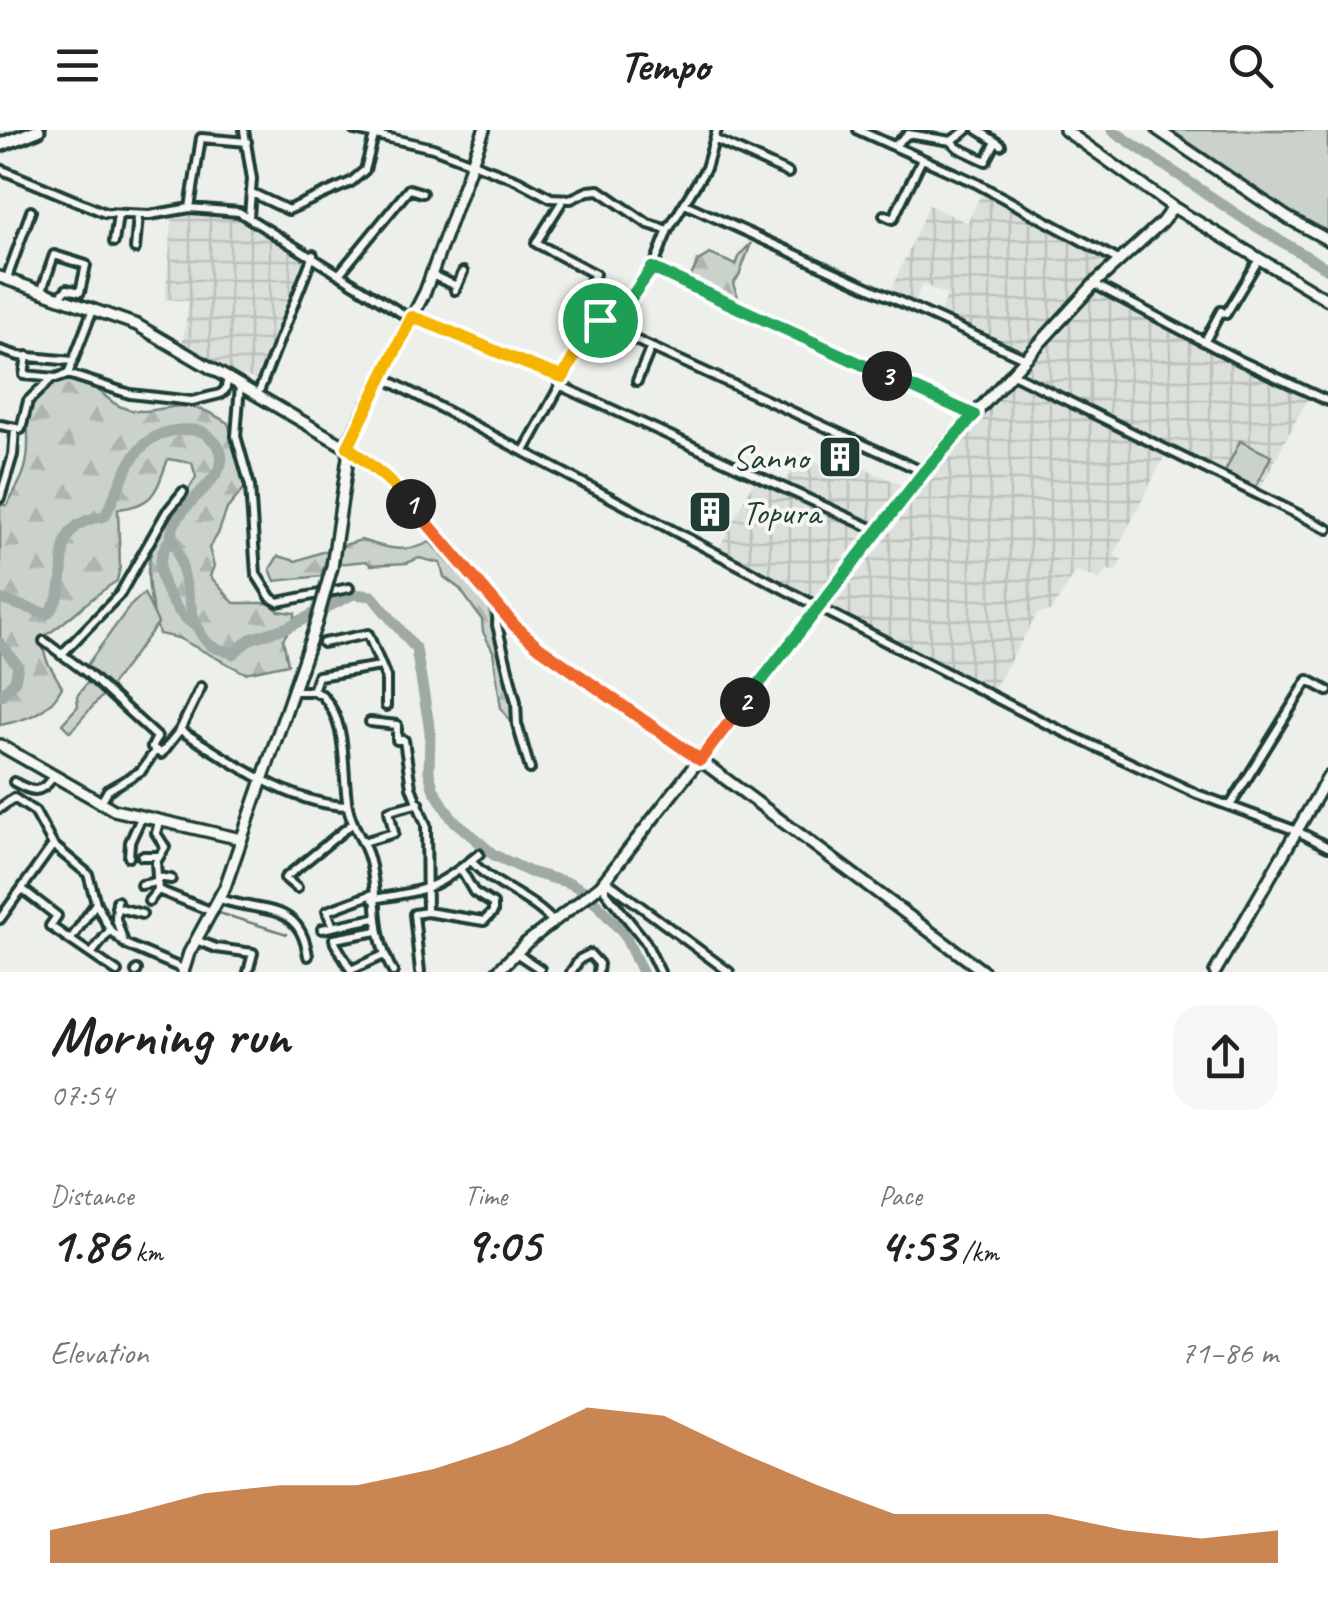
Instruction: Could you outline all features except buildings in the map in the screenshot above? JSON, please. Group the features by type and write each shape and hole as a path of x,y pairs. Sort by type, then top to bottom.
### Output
{"highway":[{"path":"0,145 38,130"}],"street":[{"path":"244,130 252,193 249,216"},
{"path":"354,130 374,136 392,134 433,148 551,198 562,200 599,190 648,224 668,230"},
{"path":"0,808 14,798 30,808 53,844 88,874 96,904 110,930 124,943 183,971 220,899 316,624 332,568 348,447 431,276 484,130"},
{"path":"524,451 598,321 623,309 652,268 668,230 706,168 717,130"},
{"path":"858,130 1020,206 1118,260"},
{"path":"951,141 967,130"},
{"path":"894,146 908,134 951,141 986,161 998,144 978,130"},
{"path":"1065,130 1173,207 1328,300"},
{"path":"1158,130 1288,218 1328,240"},
{"path":"252,193 288,210 338,189 365,170 374,136"},
{"path":"190,208 200,138 247,142"},
{"path":"716,140 788,172"},
{"path":"884,215 892,219 922,159"},
{"path":"0,169 93,210 118,215 190,208 228,210 249,216 377,300 466,337 878,531"},
{"path":"340,273 409,189 422,193"},
{"path":"562,200 536,243 595,274 579,303 598,321 924,472"},
{"path":"685,204 1024,358"},
{"path":"497,972 516,952 603,883 924,472 1024,358 1173,207"},
{"path":"31,211 4,278 152,332 348,447 402,494 498,606 539,647 700,760 984,972"},
{"path":"114,242 118,215"},
{"path":"135,249 138,216"},
{"path":"42,290 54,255 86,265 80,292 66,289 60,296"},
{"path":"258,394 312,255"},
{"path":"1204,341 1220,311 1226,314 1259,259"},
{"path":"652,268 974,415"},
{"path":"431,276 456,288 463,272"},
{"path":"1094,284 1328,401"},
{"path":"68,374 94,308"},
{"path":"637,381 651,348"},
{"path":"0,350 74,361"},
{"path":"26,356 24,375 52,378 68,374 130,394 192,401 220,394 228,378"},
{"path":"1011,373 1328,529"},
{"path":"382,377 818,608 1088,744 1328,847"},
{"path":"0,425 21,429 24,410 34,392 52,378"},
{"path":"240,384 236,436 250,486 256,574 271,598 278,602 349,588"},
{"path":"0,498 15,429"},
{"path":"62,655 120,594 166,513 183,492"},
{"path":"498,606 497,625 516,702 516,724 530,769"},
{"path":"323,643 368,634 388,688 386,706"},
{"path":"44,641 94,679 156,737 152,747 161,754 180,730 201,686"},
{"path":"314,691 318,676 381,666"},
{"path":"1230,806 1308,680 1328,691"},
{"path":"294,691 314,691 328,700 344,745 348,806 370,861 377,931 393,972"},
{"path":"370,722 397,725 398,740 404,740 411,787 426,825 426,912"},
{"path":"180,730 262,780 348,806"},
{"path":"0,745 100,805 141,818 241,838"},
{"path":"100,805 108,790 141,770 155,751"},
{"path":"1215,972 1328,777"},
{"path":"14,782 37,791 44,790 53,778"},
{"path":"363,842 394,833 389,811 419,803"},
{"path":"129,857 130,842 141,818"},
{"path":"149,901 157,883 156,862 165,843 156,833 159,822"},
{"path":"297,888 285,878 353,823"},
{"path":"0,918 53,844"},
{"path":"333,926 327,911 373,897 428,890 479,854"},
{"path":"142,856 176,856"},
{"path":"470,861 487,878 540,906 553,922"},
{"path":"420,972 414,914 426,912 481,920 490,916 493,904 474,892 461,870"},
{"path":"141,885 171,879"},
{"path":"157,883 213,912"},
{"path":"603,883 645,941 660,972"},
{"path":"603,883 729,972"},
{"path":"22,889 57,916 50,926 117,972"},
{"path":"220,899 289,915 302,928 308,956"},
{"path":"71,939 96,904"},
{"path":"124,943 116,920 117,904 137,914"},
{"path":"322,929 375,918"},
{"path":"92,954 110,930"},
{"path":"377,931 334,939 334,944 351,970 384,955"},
{"path":"196,940 216,948 253,953 248,972"},
{"path":"516,952 539,972"},
{"path":"571,972 590,954 599,964 598,972"}],"shaded area":[{"path":"983,190 1109,260 1022,353 939,316 947,295 922,284 913,305 889,294 929,205 967,223"},
{"path":"196,210 243,216 309,258 260,382 244,375 241,379 182,345 189,301 165,299 173,214"},
{"path":"1098,290 1309,396 1258,493 1016,374"},
{"path":"1013,379 1166,453 1114,555 1122,560 1116,571 1107,570 1100,579 1076,572 1050,612 1038,613 992,692 826,608 945,455"},
{"path":"800,454 847,476 853,463 906,487 876,526 785,485"},
{"path":"756,477 871,534 817,604 717,552"}],"green space":[{"path":"1171,130 1328,130 1328,231 1288,210"},
{"path":"751,243 733,284 738,297 736,306 689,281 698,261 710,254 736,265"},
{"path":"71,379 90,385 127,409 189,407 228,423 247,485 227,509 209,548 214,566 210,576 234,603 269,603 279,611 295,613 295,621 283,639 288,664 245,673 178,638 159,634 148,582 152,549 196,477 192,463 168,459 147,500 118,509 117,581 40,639 62,687 57,696 36,714 0,725 0,505 7,505 24,473 31,402 51,385"},
{"path":"1240,441 1271,456 1256,487 1225,472"},
{"path":"361,540 404,549 430,542 488,605 514,718 510,721 501,708 493,651 483,632 482,620 460,589 444,577 440,563 419,558 407,563 337,564 341,546"},
{"path":"325,551 328,554 321,576 275,581 270,569 278,556 296,561"},
{"path":"144,593 158,623 70,732 62,724 78,706 77,696 94,674 87,665"}],"waterway":[{"path":"1112,130 1247,221 1328,269"},
{"path":"0,599 47,614 61,586 65,543 84,522 105,516 137,452 162,434 201,431 217,445 222,458 218,471 175,523 171,537 202,636 210,645 233,654 250,639 288,627 353,594 372,596 416,649 430,731 429,772 433,788 452,819 494,855 586,892 624,934 642,972"},
{"path":"171,537 161,557 161,577 178,609 196,626"},
{"path":"0,643 18,666 15,681 0,696"},
{"path":"219,913 287,934"}],"place":[{"name":"Sanno","path":"840,457"},
{"name":"Topura","path":"710,512"}],"route":[{"path":"652,268 974,415 939,453 700,760 515,626 402,494 348,447 412,317 537,370 563,377 585,337 600,320 623,309 652,268"}]}
